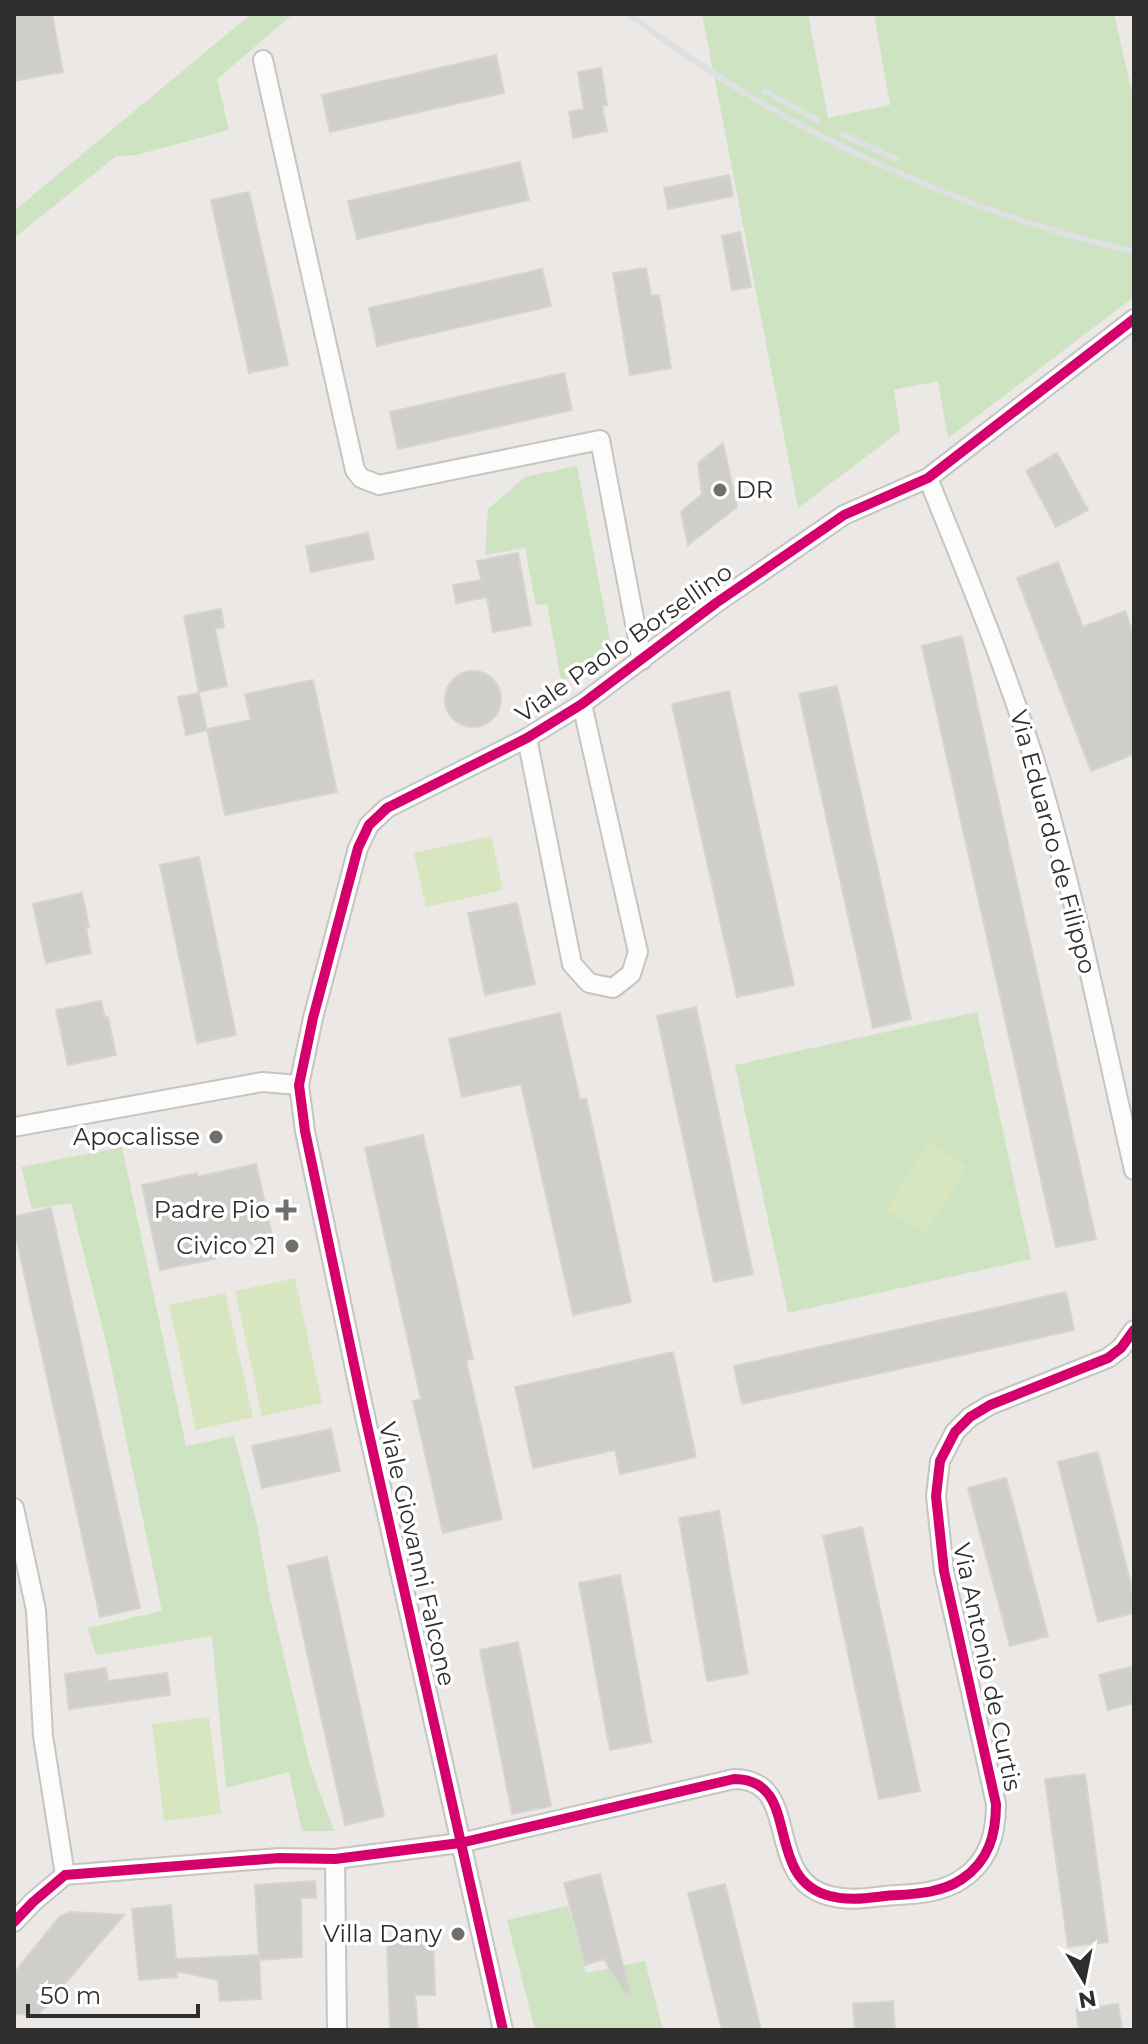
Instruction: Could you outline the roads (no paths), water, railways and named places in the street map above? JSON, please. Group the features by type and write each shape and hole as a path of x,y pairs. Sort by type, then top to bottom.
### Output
{"street":[{"path":"263,60 355,470 361,478 379,485 600,440 642,660"},
{"name":"Viale Paolo Borsellino","path":"299,1085 313,1018 358,848 369,825 401,799 527,738 582,704 716,603 844,515 928,478 1134,319"},
{"name":"Via Eduardo de Filippo","path":"928,478 987,624 1047,803 1134,1170"},
{"path":"527,738 572,964 589,983 613,988 631,974 638,952 582,704"},
{"path":"14,1127 262,1082 299,1085"},
{"name":"Viale Giovanni Falcone","path":"299,1085 305,1131 363,1407 503,2030"},
{"name":"Via Antonio de Curtis","path":"460,1843 734,1779 748,1779 759,1783 776,1804 789,1861 798,1875 827,1896 847,1899 927,1892 948,1888 965,1877 988,1851 994,1835 996,1804 944,1571 936,1496 940,1461 955,1432 970,1417 990,1405 1108,1358 1121,1348 1134,1330"},
{"path":"14,1508 36,1610 43,1736 65,1875"},
{"path":"14,1922 65,1875 279,1858 335,1859 460,1843"},
{"path":"335,1859 337,2030"}],"railway":[{"path":"629,14 745,93 869,160 999,213 1134,252"},
{"path":"765,91 817,120"},
{"path":"842,134 896,159"}],"place":[{"name":"DR","path":"720,490"},
{"name":"Apocalisse","path":"216,1137"},
{"name":"Padre Pio","path":"286,1210"},
{"name":"Civico 21","path":"292,1246"},
{"name":"Villa Dany","path":"458,1934"}]}
